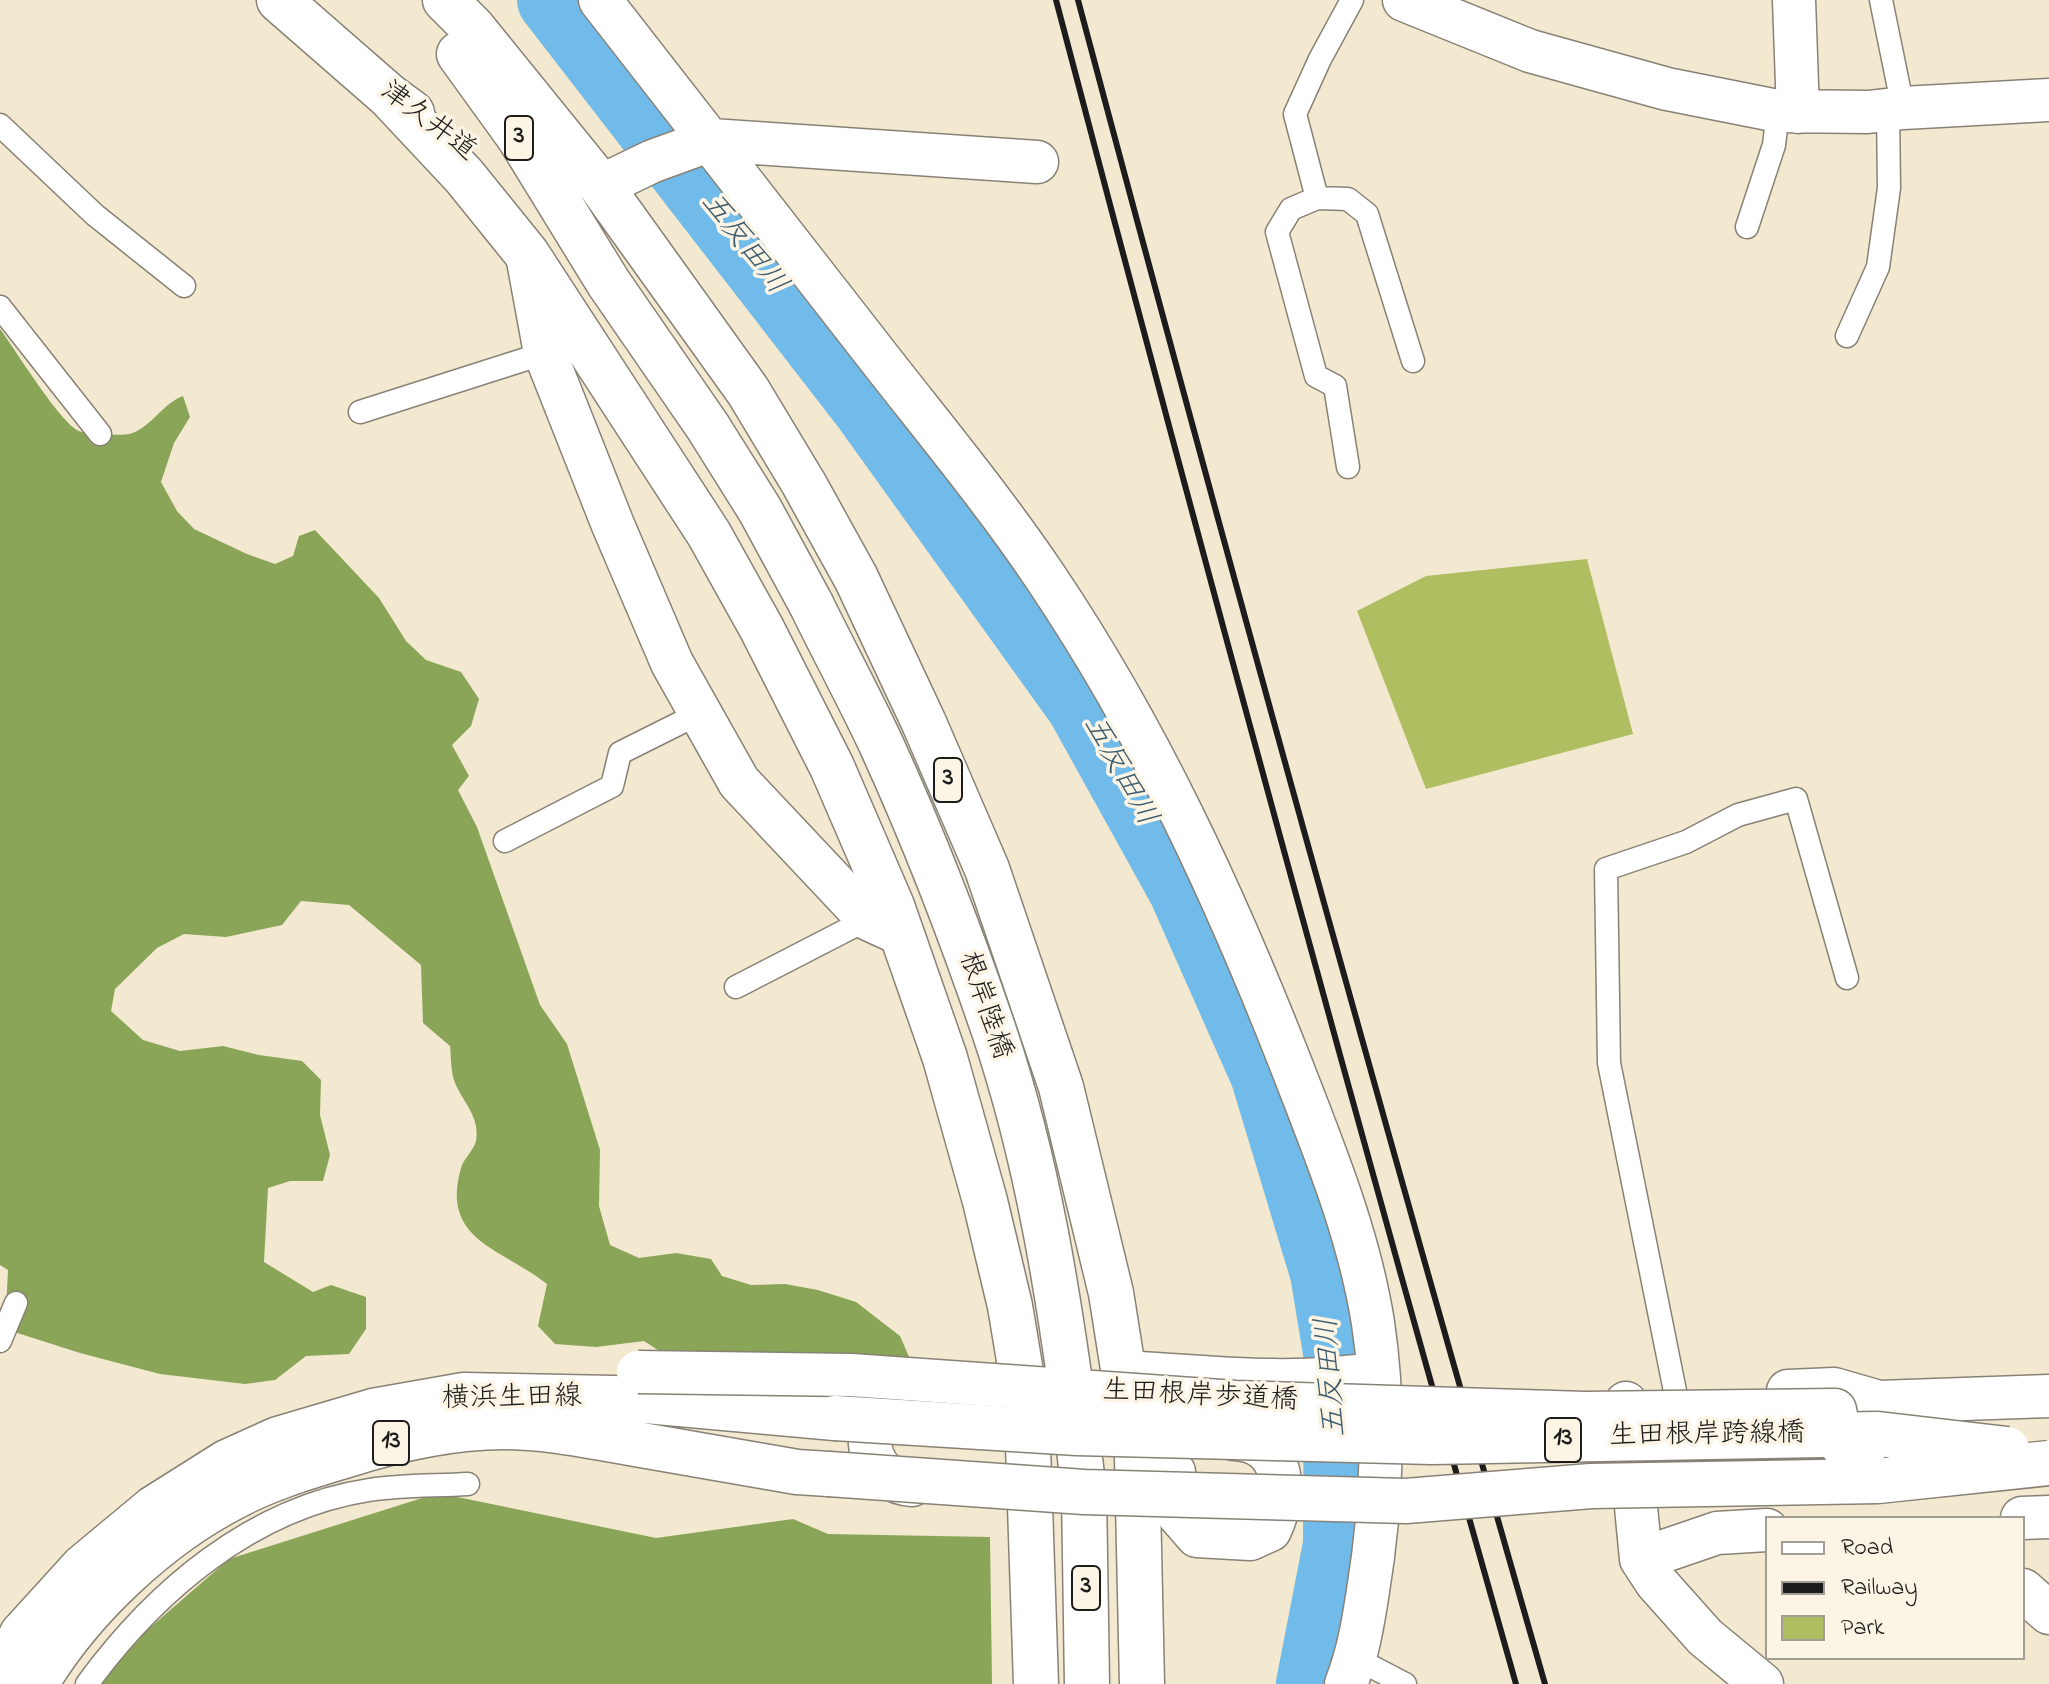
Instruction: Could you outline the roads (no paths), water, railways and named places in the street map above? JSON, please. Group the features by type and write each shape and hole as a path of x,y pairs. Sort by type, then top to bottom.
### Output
{"main road":[{"name":"津久井道","path":"279,0 389,96 484,166 608,282"},
{"name":"津久井道","path":"421,0 519,137 608,282 708,427 760,510 811,604"},
{"name":"3","path":"445,0 473,28 601,186 748,391 856,578 924,723 994,888 1061,1087 1111,1293 1137,1457 1142,1684"},
{"name":"3","path":"389,96 464,176 527,254 659,452 709,534 832,767 886,927 931,1017 985,1201 1020,1366 1029,1462 1036,1684"},
{"name":"根岸陸橋","path":"811,604 881,744 930,860 995,1034 1036,1185 1060,1304 1084,1492 1087,1684"},
{"path":"886,927 916,940 948,939 968,931 982,919 994,888"},
{"path":"931,1017 945,989 960,979 998,972 1026,982"},
{"name":"横浜生田線","path":"0,1677 22,1634 83,1567 154,1508 227,1462 278,1439 373,1411 464,1395 613,1398 835,1418 1077,1433"},
{"name":"横浜生田線","path":"36,1684 51,1658 108,1592 176,1533 236,1496 286,1474 374,1446 426,1435 503,1427 575,1434 797,1472 1084,1492"},
{"name":"生田根岸跨線橋","path":"1077,1433 1432,1442 1878,1434 2049,1454"},
{"name":"生田根岸跨線橋","path":"1084,1492 1406,1501 1591,1486 1878,1481 2049,1463"}],"street":[{"path":"600,0 705,142 972,475 1046,578 1128,707 1197,844 1247,953 1342,1196 1373,1320 1370,1374 1381,1465 1373,1558 1352,1672"},
{"path":"1404,0 1530,51 1667,89 1788,112 2049,100"},
{"path":"1788,112 1794,0"},
{"path":"601,186 653,161 705,142 1037,162"},
{"path":"527,254 545,353 672,663 739,782 886,927"},
{"name":"生田根岸歩道橋","path":"638,1372 851,1375 1235,1402 1585,1413 1835,1410 1842,1446"},
{"path":"1125,1372 1271,1381 1319,1381 1370,1374"},
{"path":"989,1385 988,1403 899,1396 882,1405 871,1425 870,1452 879,1471 898,1484 1012,1493"},
{"path":"1762,1684 1705,1637 1656,1582 1641,1559 1626,1399 1834,1389 1879,1402 2049,1396"},
{"path":"1160,1470 1174,1472 1177,1513 1197,1536 1250,1539 1270,1530 1280,1510 1280,1470 1269,1452 1252,1440 1234,1439 1235,1402"},
{"path":"1711,1448 1924,1445"},
{"path":"2025,1518 2049,1517"},
{"path":"1641,1559 1717,1533 1765,1530"},
{"path":"2025,1592 2049,1613"}],"lane":[{"path":"1317,198 1295,114 1352,0"},
{"path":"1847,336 1878,267 1889,188 1895,108 1881,0"},
{"path":"1747,227 1788,112"},
{"path":"0,125 95,215 184,286"},
{"path":"1348,467 1335,386 1316,376 1277,232 1291,209 1317,198 1348,199 1367,214 1413,361"},
{"path":"0,307 100,434"},
{"path":"360,412 545,353"},
{"path":"505,841 612,786 620,753 700,713"},
{"path":"1676,1396 1609,1063 1606,869 1686,842 1738,815 1796,799 1847,978"},
{"path":"736,987 886,927"},
{"path":"0,1341 16,1303"},
{"path":"87,1684 134,1625 205,1560 268,1523 301,1508 368,1490 468,1484"},
{"path":"1352,1672 1405,1684"}],"waterway":[{"name":"五反田川","path":"552,0 867,407 1081,705 1183,889 1265,1074 1325,1273 1339,1358 1338,1545 1311,1684"}],"railway":[{"path":"1056,0 1282,843 1516,1684"},
{"path":"1078,0 1307,843 1545,1684"}]}
